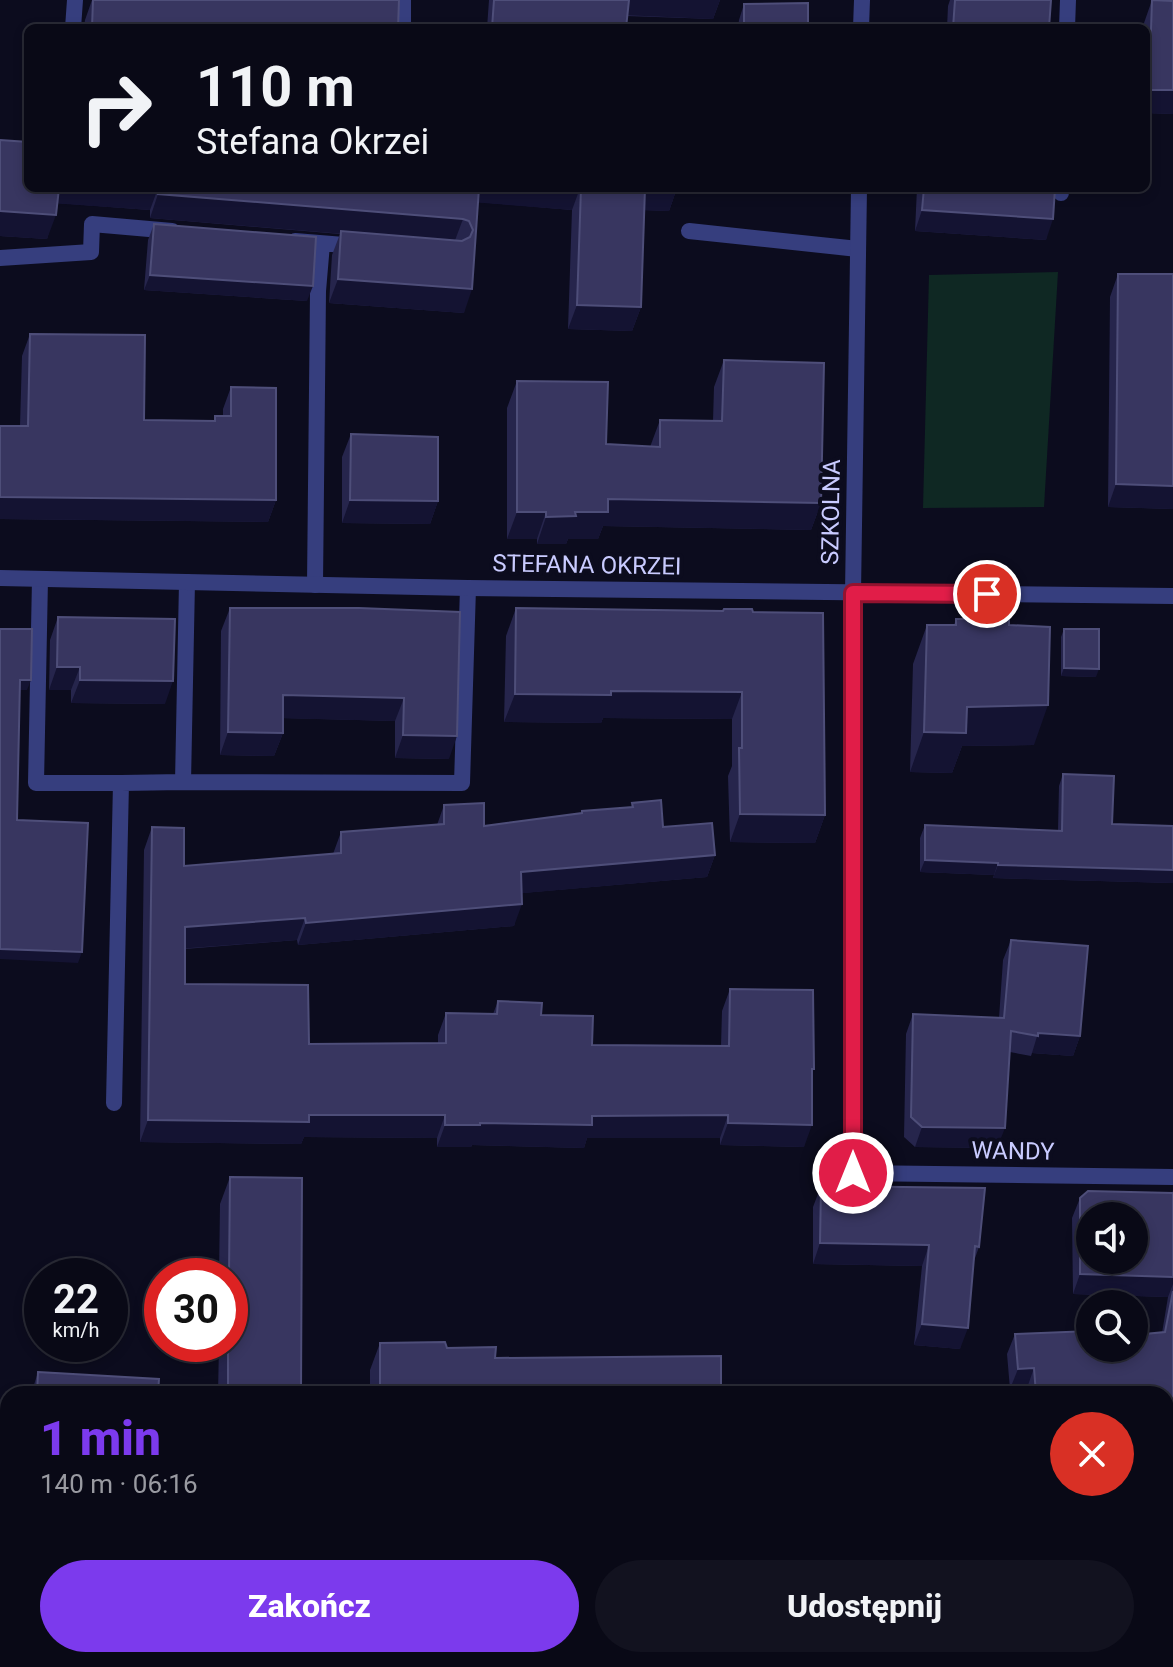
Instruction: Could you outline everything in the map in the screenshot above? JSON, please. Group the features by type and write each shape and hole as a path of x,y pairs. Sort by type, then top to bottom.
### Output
{"street":[{"path":"73,24 75,0"},
{"path":"403,0 403,24"},
{"path":"861,24 862,0"},
{"path":"1067,24 1068,0"},
{"name":"SZKOLNA","path":"853,1173 853,593 859,192"},
{"path":"0,258 91,252 92,224 184,232"},
{"path":"689,231 858,249"},
{"path":"276,240 366,247"},
{"path":"315,585 318,291 322,244"},
{"name":"STEFANA OKRZEI","path":"0,578 468,588 1173,596"},
{"path":"40,579 36,783 462,783 468,588"},
{"path":"183,782 187,582"},
{"path":"114,1103 121,783"},
{"name":"WANDY","path":"853,1173 1173,1177"}],"green space":[{"path":"1058,272 1044,507 923,508 929,275"}],"building":[{"path":"93,0 399,0 398,24 92,24"},
{"path":"494,0 629,0 626,24 492,24"},
{"path":"955,0 1051,0 1049,24 953,24"},
{"path":"1152,0 1173,1 1173,90 1150,90"},
{"path":"808,3 808,24 744,24 744,4"},
{"path":"0,140 24,142 24,192 59,192 56,215 0,211"},
{"path":"479,192 472,289 338,279 341,231 462,241 470,237 473,230 469,221 463,219 158,194"},
{"path":"581,192 645,192 641,307 577,305"},
{"path":"924,192 1055,192 1053,219 922,210"},
{"path":"154,224 316,237 313,286 150,275"},
{"path":"1118,274 1173,274 1173,486 1116,484"},
{"path":"30,334 145,335 144,420 215,421 215,416 231,416 231,387 276,388 276,500 0,497 0,426 28,426"},
{"path":"724,360 824,363 821,503 608,499 608,512 575,512 576,516 546,517 546,512 517,512 517,381 608,382 606,444 660,447 660,420 722,421"},
{"path":"351,434 438,437 438,501 350,500"},
{"path":"230,608 460,612 457,736 403,735 404,698 283,695 283,733 228,732"},
{"path":"516,608 752,609 753,612 823,613 825,815 740,814 742,692 515,694"},
{"path":"58,617 175,619 173,681 80,680 80,667 57,667"},
{"path":"956,619 1009,619 1009,625 1050,627 1048,705 967,707 966,733 924,732 927,625 956,625"},
{"path":"0,629 32,629 31,680 20,680 17,820 88,823 82,952 0,949"},
{"path":"1064,629 1099,629 1099,669 1064,668"},
{"path":"1063,774 1114,776 1112,824 1173,826 1173,870 925,860 925,825 1062,831"},
{"path":"661,800 663,827 712,823 715,855 521,872 522,904 306,923 305,918 185,927 185,984 308,985 309,1044 446,1043 446,1013 497,1014 498,1001 542,1003 541,1015 593,1016 592,1045 729,1046 730,989 813,990 812,1125 728,1123 728,1115 592,1116 592,1125 445,1125 445,1115 309,1115 309,1122 148,1120 152,827 184,828 184,866 341,853 341,832 444,824 444,805 484,803 484,826 582,811 633,807 632,803"},
{"path":"1011,940 1088,946 1080,1036 1038,1033 1038,1036 1011,1031 1005,1128 922,1127 911,1117 913,1014 1004,1018"},
{"path":"230,1177 302,1178 301,1386 228,1386 228,1362 248,1362 248,1258 229,1258"},
{"path":"821,1186 985,1188 979,1247 975,1246 968,1328 922,1324 929,1245 820,1243"},
{"path":"1088,1191 1173,1193 1173,1277 1080,1274 1148,1274 1148,1202 1080,1202"},
{"path":"1173,1291 1173,1386 1035,1386 1034,1368 1018,1369 1015,1334 1076,1332 1076,1362 1148,1362 1148,1334 1165,1332"},
{"path":"445,1342 447,1348 496,1347 495,1358 721,1356 721,1386 380,1386 380,1343"},
{"path":"38,1372 159,1379 159,1386 37,1386"}],"route":[{"path":"853,1173 853,593 987,594"}]}
